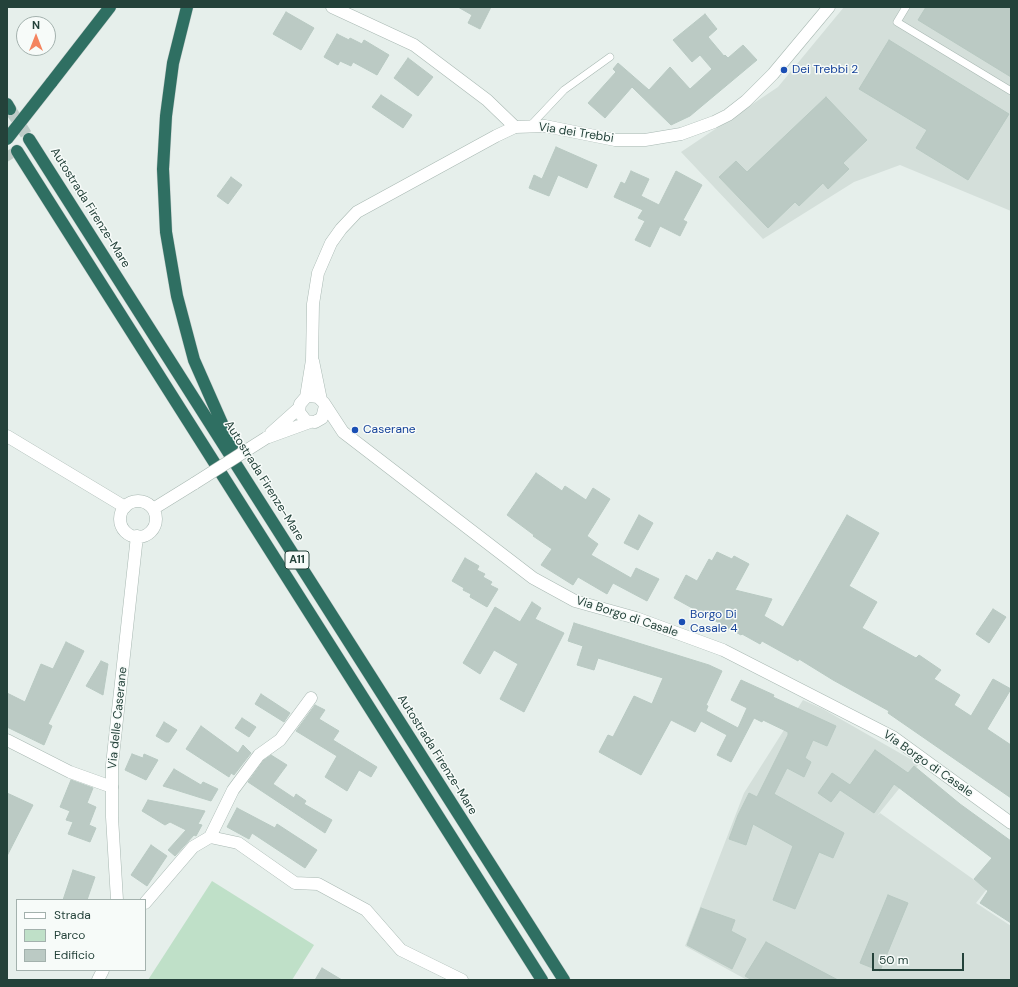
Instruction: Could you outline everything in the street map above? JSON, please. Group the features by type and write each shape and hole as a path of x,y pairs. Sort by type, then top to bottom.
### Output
{"highway":[{"path":"7,139 110,7"},
{"path":"187,7 173,63 166,116 164,177 166,232 177,296 194,360 221,423 257,497"},
{"name":"Autostrada Firenze-Mare","path":"29,139 564,980"},
{"name":"A11","path":"14,155 57,216 542,980"}],"street":[{"path":"332,7 414,45 486,100 515,127"},
{"name":"Via dei Trebbi","path":"306,397 312,360 313,304 318,273 327,250 344,224 357,212 515,127 531,125 630,140 659,139 681,134 709,124 728,115 746,101 773,74 829,7"},
{"name":"Via dei Trebbi","path":"312,360 323,403"},
{"path":"153,509 266,438 299,408 300,404 306,397 314,396 323,403 324,414 312,422 266,438"},
{"name":"Via Borgo di Casale","path":"323,403 343,432 533,578 575,601 636,618 723,650 893,737 1011,823"},
{"path":"299,408 303,418 312,422"},
{"name":"Via Borgo di Casale","path":"312,422 343,432"},
{"path":"7,436 125,507"},
{"path":"139,501 144,502 153,509 156,518 154,528 146,534 137,536 127,532 123,528 120,517 125,507 129,504 139,501"},
{"name":"Via delle Caserane","path":"117,899 112,765 137,536"},
{"path":"146,902 193,847 210,837 233,790 259,755 280,740 311,698"},
{"path":"7,740 70,772 112,787"},
{"path":"210,837 238,843 295,882 318,884 366,910 401,950 462,980"},
{"path":"98,980 102,971"}],"lane":[{"path":"906,7 897,22 1011,91"},
{"path":"531,125 564,90 610,57"}],"shaded area":[{"path":"844,7 1011,7 1011,211 900,165 854,182 763,239 681,152 778,87"},
{"path":"803,700 823,709 919,764 877,816 880,813 987,889 976,903 1011,926 1011,980 747,980 685,946 744,793"}],"green space":[{"path":"212,881 314,945 292,980 148,980"}],"building":[{"path":"458,7 491,7 480,29 468,23 472,15"},
{"path":"926,7 1011,7 1011,77 918,20"},
{"path":"286,12 314,28 301,50 273,34"},
{"path":"705,14 717,29 708,37 724,56 725,55 728,58 743,45 757,60 690,116 671,125 632,87 605,118 588,103 616,72 613,69 618,63 649,90 670,67 690,89 712,69 700,55 692,62 673,40"},
{"path":"337,34 362,44 364,40 389,55 377,75 353,62 351,66 340,61 338,65 324,57"},
{"path":"889,40 1009,114 968,180 916,148 927,130 859,89"},
{"path":"408,58 433,77 418,96 394,78"},
{"path":"381,95 412,115 403,128 372,107"},
{"path":"826,97 867,140 843,163 849,169 828,189 823,183 799,206 795,202 768,228 719,177 736,161 747,172"},
{"path":"556,147 597,165 587,188 558,175 549,196 529,188 534,175 542,179"},
{"path":"631,171 649,179 641,196 659,205 676,171 702,185 683,220 687,222 680,236 660,226 650,247 635,240 645,221 638,218 643,210 614,197 621,182 625,184"},
{"path":"231,177 242,185 228,204 217,196"},
{"path":"536,473 562,491 565,486 586,500 593,488 610,499 587,536 598,544 591,555 631,578 636,568 659,579 647,601 613,583 607,594 578,577 573,585 541,565 552,549 507,515"},
{"path":"639,515 653,523 638,550 624,543"},
{"path":"847,515 879,533 849,586 877,602 862,628 916,658 919,655 941,670 934,679 960,695 954,705 971,716 993,679 1011,689 987,729 1011,745 1011,798 888,713 889,711 799,659 798,661 762,641 760,644 742,634 741,635 674,598 686,575 697,581 709,559 712,561 717,552 732,559 734,556 749,564 735,590 772,599 764,616 783,627"},
{"path":"465,558 479,566 477,570 485,574 483,577 492,582 490,585 498,589 487,607 470,597 471,594 463,590 464,588 452,581"},
{"path":"532,602 541,608 535,619 564,633 524,712 500,699 518,664 494,650 480,674 463,663 495,607 520,622"},
{"path":"993,609 1006,617 989,643 976,634"},
{"path":"574,623 709,665 722,671 706,705 708,706 706,711 738,728 747,708 731,700 741,680 774,695 773,697 836,726 827,746 813,740 805,758 811,762 804,777 787,768 774,794 844,833 833,858 819,852 795,909 773,900 793,846 753,824 746,845 729,839 738,815 749,793 757,797 788,735 788,732 763,720 762,722 754,718 731,762 717,755 727,735 701,721 695,732 671,720 641,775 599,752 608,735 613,737 634,696 652,704 663,678 598,658 594,670 577,665 583,646 568,641"},
{"path":"66,642 84,651 48,724 52,726 44,745 7,727 7,693 25,702 41,664 53,669"},
{"path":"101,661 108,664 103,695 86,686"},
{"path":"261,694 290,713 284,722 255,704"},
{"path":"315,705 325,710 319,719 339,731 333,740 377,767 371,777 359,770 347,791 325,777 337,756 296,731"},
{"path":"242,718 256,727 249,737 235,728"},
{"path":"164,722 177,730 169,742 166,742 156,736"},
{"path":"201,726 238,753 243,745 251,753 234,775 231,773 229,777 186,749"},
{"path":"875,750 908,773 914,766 960,804 1011,841 1011,923 980,903 988,891 974,879 992,858 894,784 874,813 840,790 831,802 818,793 832,773 850,785"},
{"path":"132,754 143,758 144,754 158,760 146,780 125,770"},
{"path":"271,755 287,765 273,784 294,798 296,794 306,801 304,804 332,820 325,833 248,782 264,760"},
{"path":"174,769 201,785 203,782 218,789 211,801 163,786"},
{"path":"71,780 93,788 87,803 96,807 89,825 96,828 90,842 68,834 73,822 66,820 70,811 60,807"},
{"path":"7,793 33,805 7,856"},
{"path":"148,800 205,811 198,824 202,825 196,836 194,835 175,856 168,850 186,830 170,822 165,825 142,811"},
{"path":"237,808 275,828 277,824 317,850 305,868 252,833 249,839 227,827"},
{"path":"151,845 167,856 147,886 131,875"},
{"path":"73,870 95,877 87,899 63,899"},
{"path":"888,895 908,903 880,971 860,963"},
{"path":"701,908 735,920 731,931 746,939 732,969 687,945"},
{"path":"766,942 838,980 752,980 745,976"},
{"path":"322,968 342,980 315,980"}],"tunnel":[{"path":"10,109 29,139"},
{"path":"7,151 12,159"}],"place":[{"name":"Dei Trebbi 2","path":"784,70"},
{"name":"Caserane","path":"355,430"},
{"name":"Borgo Di Casale 4","path":"682,622"}]}
